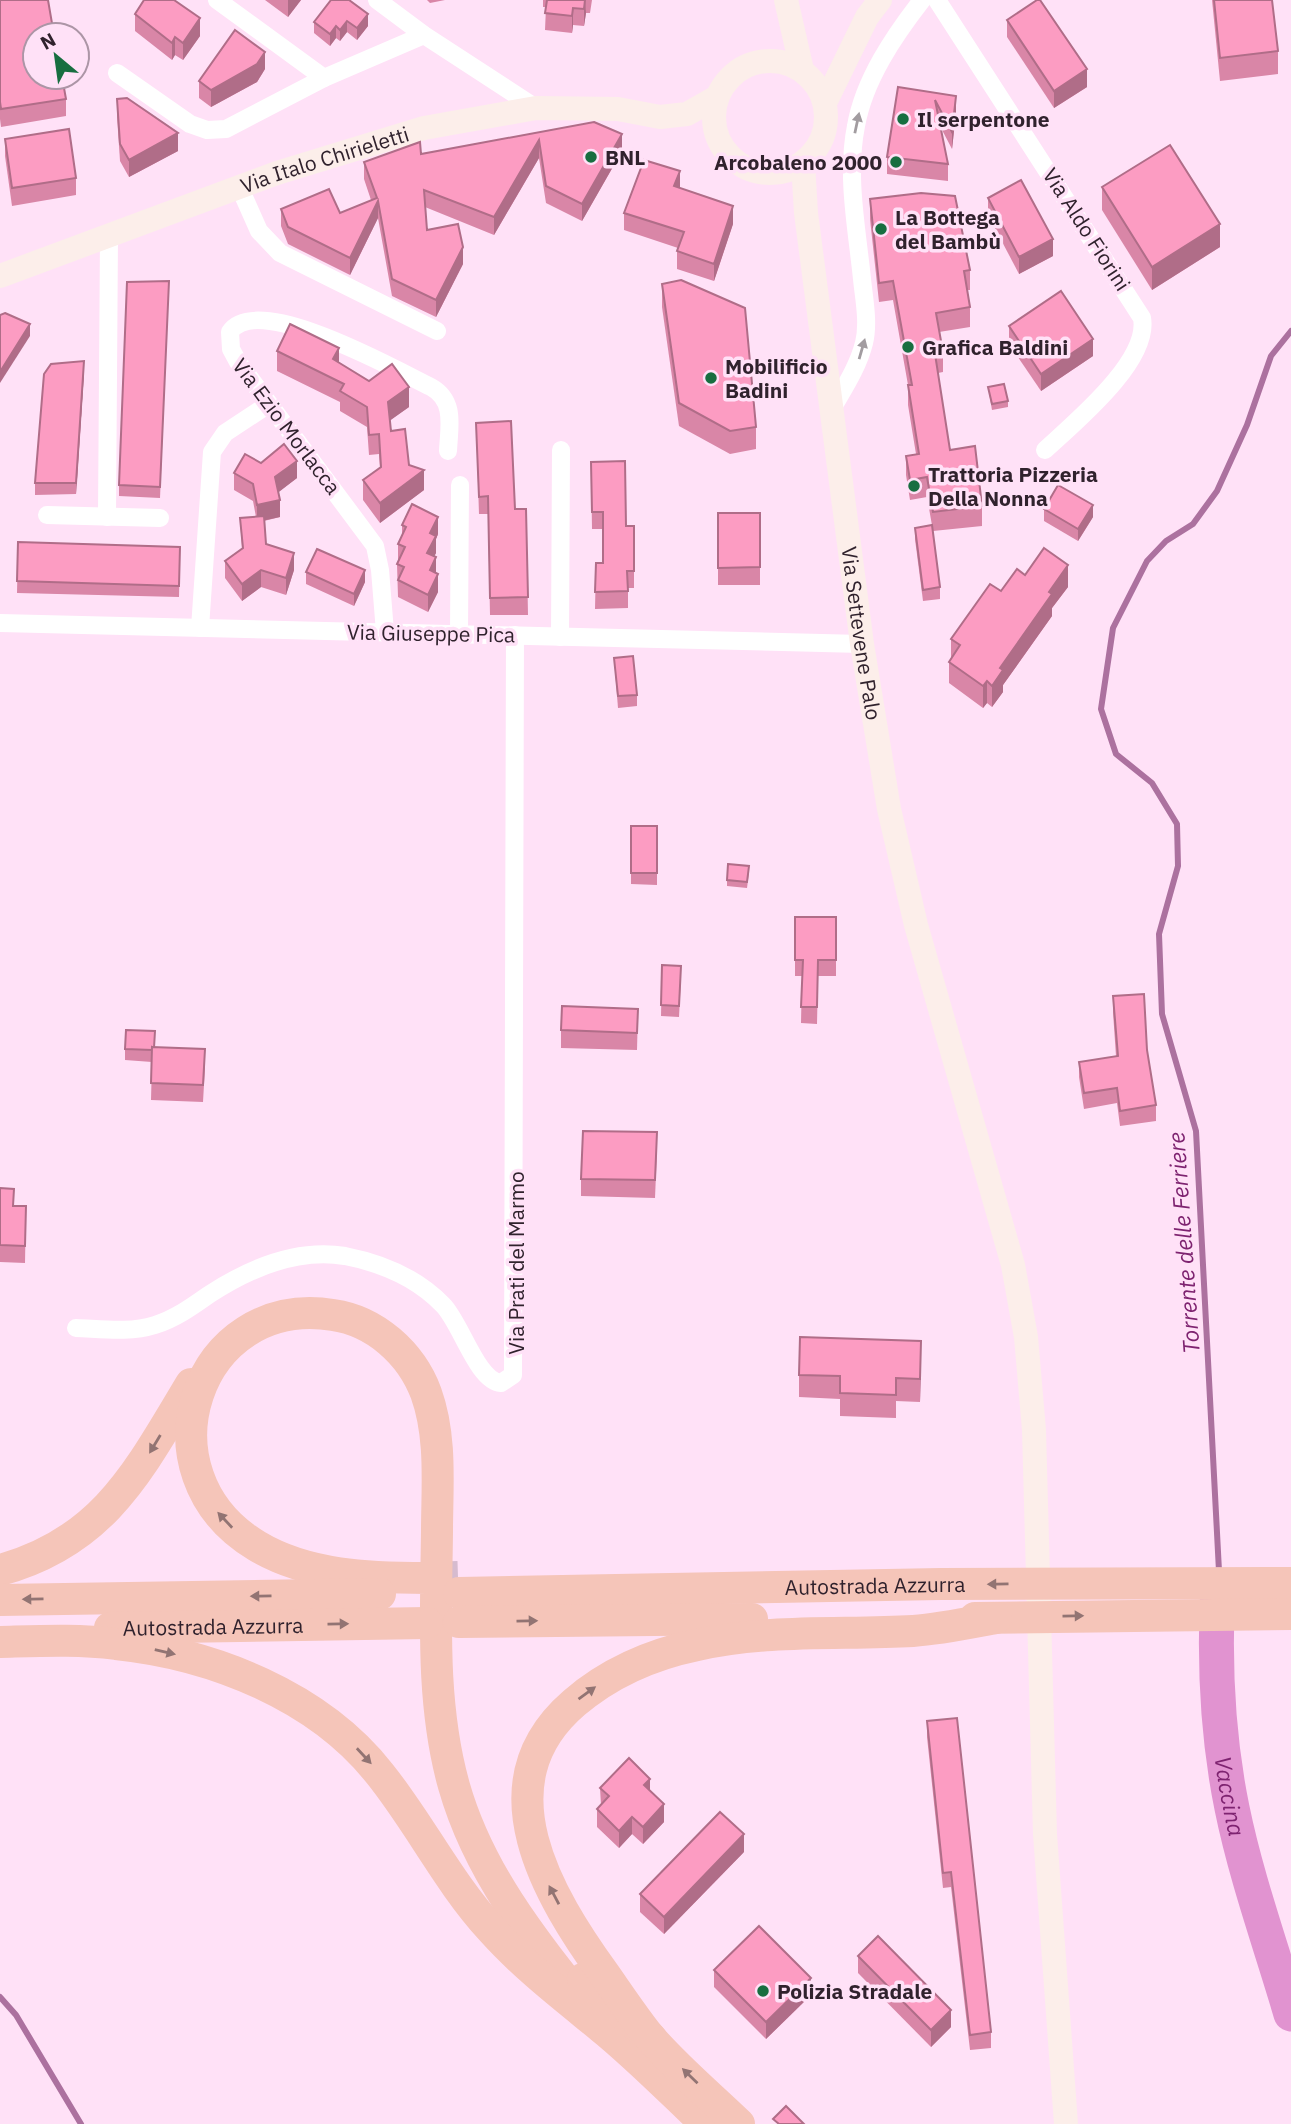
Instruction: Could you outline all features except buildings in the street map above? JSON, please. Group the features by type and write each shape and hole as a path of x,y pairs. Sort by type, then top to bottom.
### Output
{"highway":[{"path":"0,1570 60,1547 109,1508 142,1464 206,1358 227,1335 262,1313 290,1305 314,1303 351,1308 380,1321 407,1343 431,1378 444,1432 440,1707 448,1761 478,1852 518,1919 604,2029"},
{"path":"443,1598 307,1566 259,1547 225,1521 201,1485 193,1463 189,1435 194,1404 222,1354 241,1336 260,1324 305,1313 353,1319 394,1345 416,1372 431,1408 436,1443 450,1701 458,1765 471,1811 490,1857 519,1907 545,1941 589,1985 651,2038 738,2124"},
{"name":"Autostrada Azzurra","path":"0,1629 443,1598 785,1578 878,1586 1291,1583"},
{"name":"Autostrada Azzurra","path":"0,1600 443,1598 996,1618 1291,1614"},
{"path":"651,2038 571,1926 535,1855 529,1815 530,1775 539,1746 557,1720 589,1692 622,1672 660,1655 695,1645 754,1635 916,1631 996,1618"},
{"path":"0,1642 104,1643 156,1650 254,1681 308,1709 341,1733 379,1772 459,1889 497,1936 537,1975 604,2029 706,2124"}],"main road":[{"path":"825,103 867,17 880,0"},
{"path":"787,3 804,72"},
{"path":"763,61 782,31 787,3"},
{"path":"804,72 846,60"},
{"path":"660,117 721,145 742,166 773,173 803,163 821,141 826,120 825,103 819,89 804,72 790,64 763,61 738,70 718,97 714,114 721,145"},
{"path":"660,117 687,114 718,97"},
{"name":"Via Italo Chirieletti","path":"0,275 239,186 399,134 461,120 536,108 618,109 660,117"},
{"name":"Via Settevene Palo","path":"803,163 806,213 862,644 893,830 950,1049 1020,1294 1033,1399 1038,1678 1045,1834 1066,2124"},
{"path":"773,173 806,213"}],"street":[{"path":"217,0 324,78"},
{"path":"377,0 424,36 536,108"},
{"path":"832,410 857,364 865,340 853,190 853,140 858,115 872,79 904,23 922,0"},
{"name":"Via Aldo Fiorini","path":"937,0 1142,318 1143,331 1139,343 1112,383 1045,450"},
{"path":"117,73 185,121 214,130 240,125 324,78 424,36"},
{"path":"239,186 259,231 279,253 438,331"},
{"path":"107,517 109,235"},
{"name":"Via Ezio Morlacca","path":"385,632 380,570 375,546 231,349 230,332 241,322 281,323 308,329 437,390 445,398 449,411 448,451"},
{"path":"201,628 212,452 225,433 269,404"},
{"path":"560,636 561,450"},
{"path":"459,634 460,485"},
{"path":"47,516 160,518"},
{"name":"Via Giuseppe Pica","path":"0,623 862,644"},
{"name":"Via Prati del Marmo","path":"76,1328 120,1330 155,1325 266,1264 293,1257 328,1254 386,1268 420,1285 451,1314 485,1375 501,1383 513,1376 515,635"}],"waterway":[{"name":"Torrente delle Ferriere","path":"1219,1571 1196,1131 1162,1014 1159,934 1178,866 1177,824 1152,783 1116,754 1101,709 1113,628 1147,561 1166,541 1193,524 1217,491 1247,425 1271,356 1291,331"},
{"name":"Vaccina","path":"1218,1585 1218,1697 1227,1780 1244,1860 1291,2014"},
{"path":"0,1997 16,2015 81,2124"}],"tunnel":[{"path":"426,1578 459,1577"}],"place":[{"name":"Il serpentone","path":"903,119"},
{"name":"BNL","path":"591,157"},
{"name":"Arcobaleno 2000","path":"896,162"},
{"name":"La Bottega del Bambù","path":"881,229"},
{"name":"Grafica Baldini","path":"908,347"},
{"name":"Mobilificio Badini","path":"711,378"},
{"name":"Trattoria Pizzeria Della Nonna","path":"914,486"},
{"name":"Polizia Stradale","path":"763,1991"}]}
